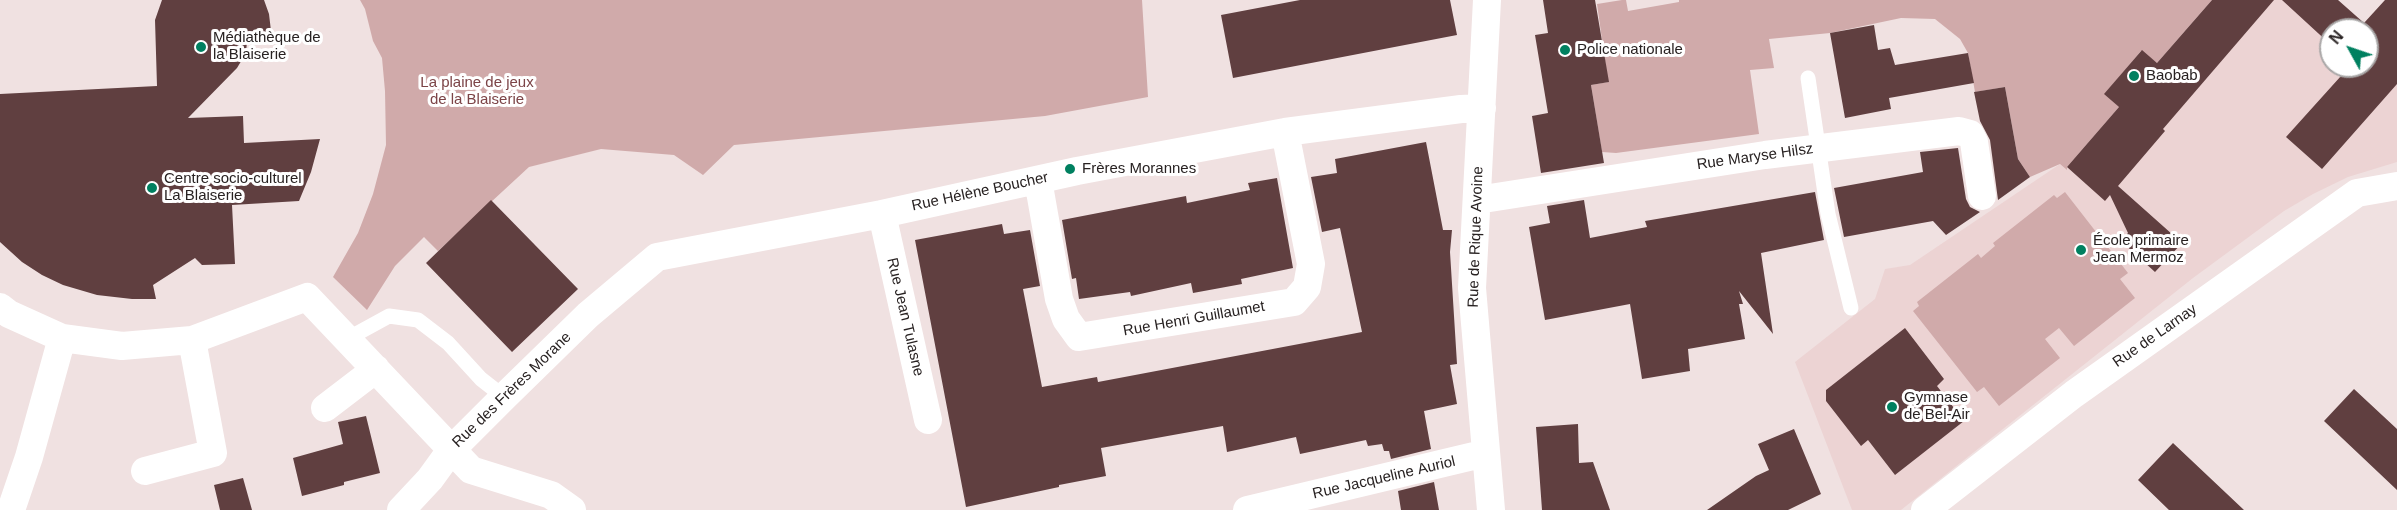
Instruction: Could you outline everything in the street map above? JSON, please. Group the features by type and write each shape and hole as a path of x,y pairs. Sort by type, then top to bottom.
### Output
{"street":[{"name":"Rue de Rique Avoine","path":"1487,0 1472,288 1491,510"},
{"name":"Rue Hélène Boucher","path":"657,257 1285,132 1482,108"},
{"name":"Rue Maryse Hilsz","path":"1477,200 1945,131 1964,131 1970,134 1974,141 1982,196"},
{"name":"Rue Henri Guillaumet","path":"1038,180 1059,299 1066,320 1079,337 1260,309 1294,302 1307,287 1311,264 1285,132"},
{"name":"Rue de Larnay","path":"1925,510 2074,394 2357,193 2397,186"},
{"name":"Rue Jean Tulasne","path":"882,214 928,420"},
{"name":"Rue des Frères Morane","path":"192,340 307,297 451,450 588,315 657,257"},
{"path":"0,307 9,314 62,338 122,346 192,340 213,453 146,471"},
{"path":"11,510 29,457 62,338"},
{"path":"325,408 376,369"},
{"path":"401,510 430,479 451,450 471,470 551,495 572,510"},
{"name":"Rue Jacqueline Auriol","path":"1247,510 1486,453"}],"lane":[{"path":"1808,78 1828,213 1851,308"},
{"path":"347,339 389,316 418,320 448,343 481,379 504,397"}],"shaded area":[{"name":"École primaire Jean Mermoz","path":"2212,0 2338,0 2358,18 2319,18 2319,78 2379,78 2379,18 2369,18 2385,0 2397,0 2397,162 2348,177 2284,211 2193,278 1901,510 1852,510 1795,362 1875,299 1885,269 1910,265 2060,164 2067,170 2104,94 2142,50 2157,63"}],"green space":[{"name":"La plaine de jeux de la Blaiserie","path":"360,0 1142,0 1148,97 1045,116 734,145 703,175 674,155 601,149 529,167 438,251 424,237 395,266 367,310 333,277 358,233 373,194 386,145 382,58 373,41 365,9"},
{"path":"1626,0 1628,11 1679,2 1679,0 2212,0 2157,63 2141,51 2105,94 2119,107 2067,167 2067,170 2060,164 2030,177 2018,159 2005,87 1975,92 1968,53 1960,39 1935,19 1901,18 1830,33 1769,39 1774,68 1750,70 1759,134 1616,153 1602,152 1591,85 1608,82 1597,4"},
{"path":"2065,192 2128,273 2120,279 2135,298 2074,346 2059,328 2045,339 2060,358 1999,406 1984,387 1977,392 1913,311 1919,306 1917,302 1978,254 1981,258 1995,246 1993,243 2054,195 2057,198"}],"building":[{"name":"Centre socio-culturel La Blaiserie","path":"162,0 264,0 269,14 271,31 247,41 246,53 237,68 188,118 243,116 244,143 320,139 311,172 299,201 232,205 235,264 202,265 195,258 153,285 156,299 97,295 63,285 42,275 22,262 0,242 0,94 157,86 155,20"},
{"path":"1300,0 1450,0 1457,35 1233,78 1221,15"},
{"path":"1543,0 1595,0 1609,82 1591,85 1604,163 1541,173 1532,116 1548,113 1535,35 1548,33"},
{"path":"2212,0 2274,0 2163,129 2165,131 2118,186 2182,243 2155,272 2121,241 2128,233 2110,195 2105,201 2067,167 2119,107 2104,94 2142,50 2157,63"},
{"path":"2282,0 2338,0 2358,18 2319,18 2319,34"},
{"path":"2385,0 2397,0 2397,84 2322,169 2286,137 2339,78 2379,78 2379,18 2369,18"},
{"path":"1874,25 1878,50 1890,48 1895,65 1968,53 1974,83 1889,98 1891,109 1845,118 1830,33"},
{"path":"2005,87 2018,159 2030,177 1998,200 1990,140 1980,121 1974,92"},
{"path":"1426,142 1443,230 1452,230 1450,252 1457,364 1450,365 1457,404 1424,411 1431,449 1391,459 1389,451 1384,451 1382,444 1368,446 1366,440 1300,454 1296,437 1227,452 1223,426 1101,448 1106,476 966,507 915,240 1002,224 1004,234 1030,230 1040,286 1023,289 1042,387 1097,377 1098,382 1362,332 1340,228 1322,232 1311,177 1337,173 1335,159"},
{"path":"1958,148 1966,199 1970,207 1980,212 1946,235 1933,221 1844,237 1834,188 1923,172 1920,152"},
{"path":"1277,178 1293,268 1241,279 1242,284 1193,293 1191,283 1131,296 1130,292 1079,299 1076,278 1072,279 1062,220 1186,196 1187,203 1250,190 1248,183"},
{"path":"1815,192 1824,240 1761,253 1773,334 1739,291 1743,304 1739,304 1745,339 1688,349 1690,371 1642,379 1630,304 1545,320 1529,227 1550,223 1547,206 1584,200 1590,238 1647,227 1645,221"},
{"path":"491,200 578,289 512,352 426,263"},
{"name":"Gymnase de Bel-Air","path":"1905,328 1944,379 1937,386 1964,421 1895,475 1868,440 1861,446 1826,401 1826,390"},
{"path":"2354,389 2397,429 2397,490 2324,421"},
{"path":"366,416 380,473 302,496 293,458 343,444 338,422"},
{"path":"1578,424 1579,463 1593,462 1610,510 1542,510 1536,427"},
{"path":"1794,429 1821,494 1788,510 1707,510 1756,476 1769,470 1758,444"},
{"path":"2173,443 2244,510 2169,510 2138,480"},
{"path":"243,478 252,510 220,510 214,485"},
{"path":"1434,482 1439,510 1401,510 1398,491"}],"place":[{"name":"Médiathèque de la Blaiserie","path":"201,47"},
{"name":"Police nationale","path":"1565,50"},
{"name":"Baobab","path":"2134,76"},
{"name":"Frères Morannes","path":"1070,169"},
{"name":"Centre socio-culturel La Blaiserie","path":"152,188"},
{"name":"École primaire Jean Mermoz","path":"2081,250"},
{"name":"Gymnase de Bel-Air","path":"1892,407"}]}
